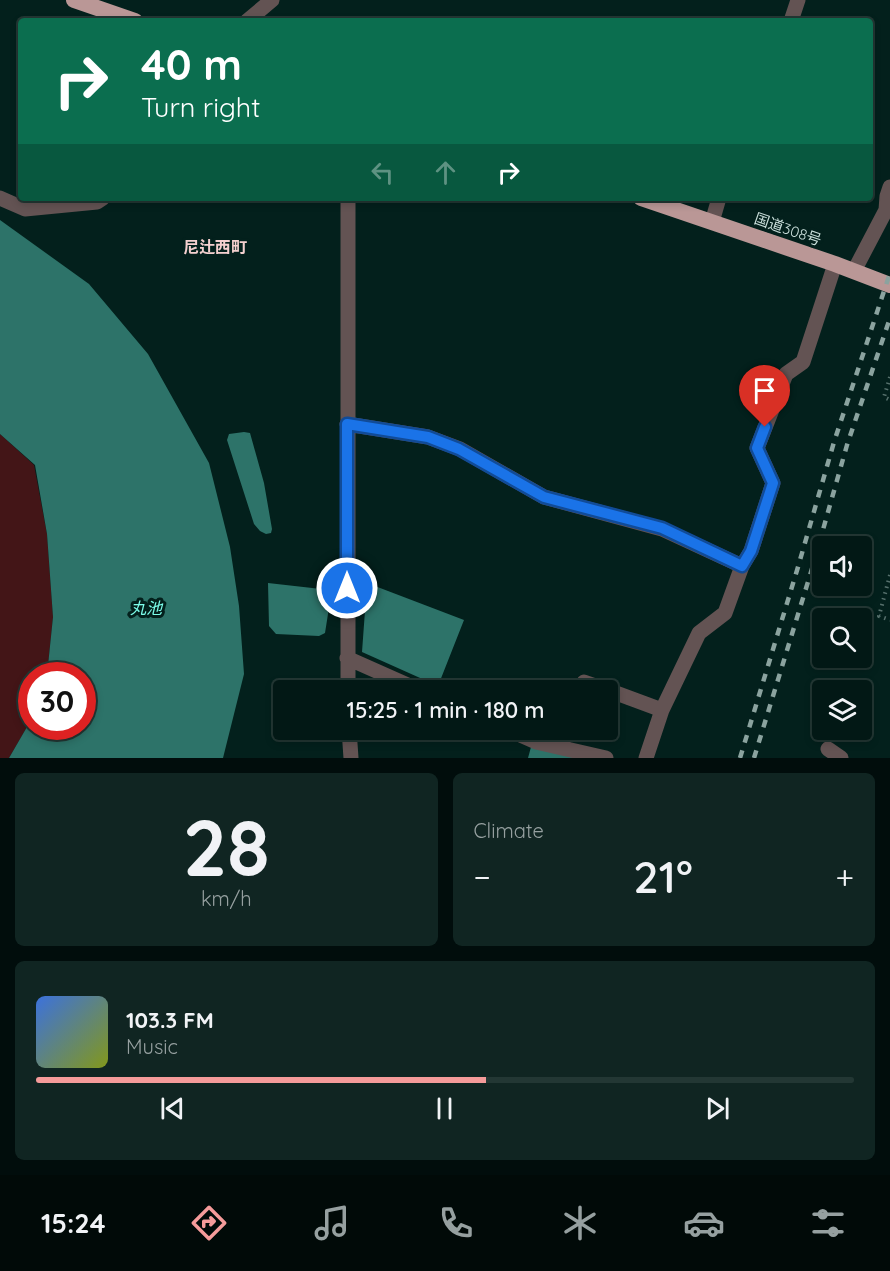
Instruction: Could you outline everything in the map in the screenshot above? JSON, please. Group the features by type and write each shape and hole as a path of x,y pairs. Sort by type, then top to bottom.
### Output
{"highway":[{"path":"74,0 126,18"},
{"name":"国道308号","path":"650,201 890,285"}],"street":[{"path":"251,18 272,0"},
{"path":"792,18 798,0"},
{"path":"854,271 886,210 890,187"},
{"path":"0,198 25,209 97,201"},
{"path":"348,201 348,680"},
{"path":"712,222 718,201"},
{"path":"646,758 662,710 699,633 725,613 742,566 751,551 773,483 757,448 786,374 803,362 835,264"},
{"path":"347,424 428,437 459,449 544,497 662,528 742,566"},
{"path":"347,658 397,680"},
{"path":"618,694 662,710"},
{"path":"350,740 351,758"},
{"path":"532,740 606,758"},
{"path":"561,747 563,740"},
{"path":"828,749 841,758"}],"path":[{"path":"890,377 884,397 890,400"},
{"path":"890,575 879,616 890,620"}],"shaded area":[{"path":"0,434 34,465 47,534 53,617 48,662 18,662 19,740 9,758 0,758"}],"water":[{"name":"丸池","path":"0,220 89,284 148,354 209,463 230,547 239,606 244,674 223,758 9,758 19,740 96,740 96,662 48,662 53,617 47,534 35,465 0,434"},
{"path":"250,433 264,483 271,533 266,534 260,531 254,524 227,440 229,434"},
{"path":"268,583 330,590 325,633 319,636 276,634 269,626"},
{"path":"367,583 464,620 440,680 425,680 362,652"},
{"path":"531,747 578,758 528,758"}],"railway":[{"path":"740,758 834,442 890,273"},
{"path":"754,758 847,445 890,318"}],"district":[{"name":"尼辻西町","path":"215,247"}],"route":[{"path":"347,588 347,424 428,437 459,449 544,497 662,528 742,566 751,551 773,483 757,448 765,427"}]}
